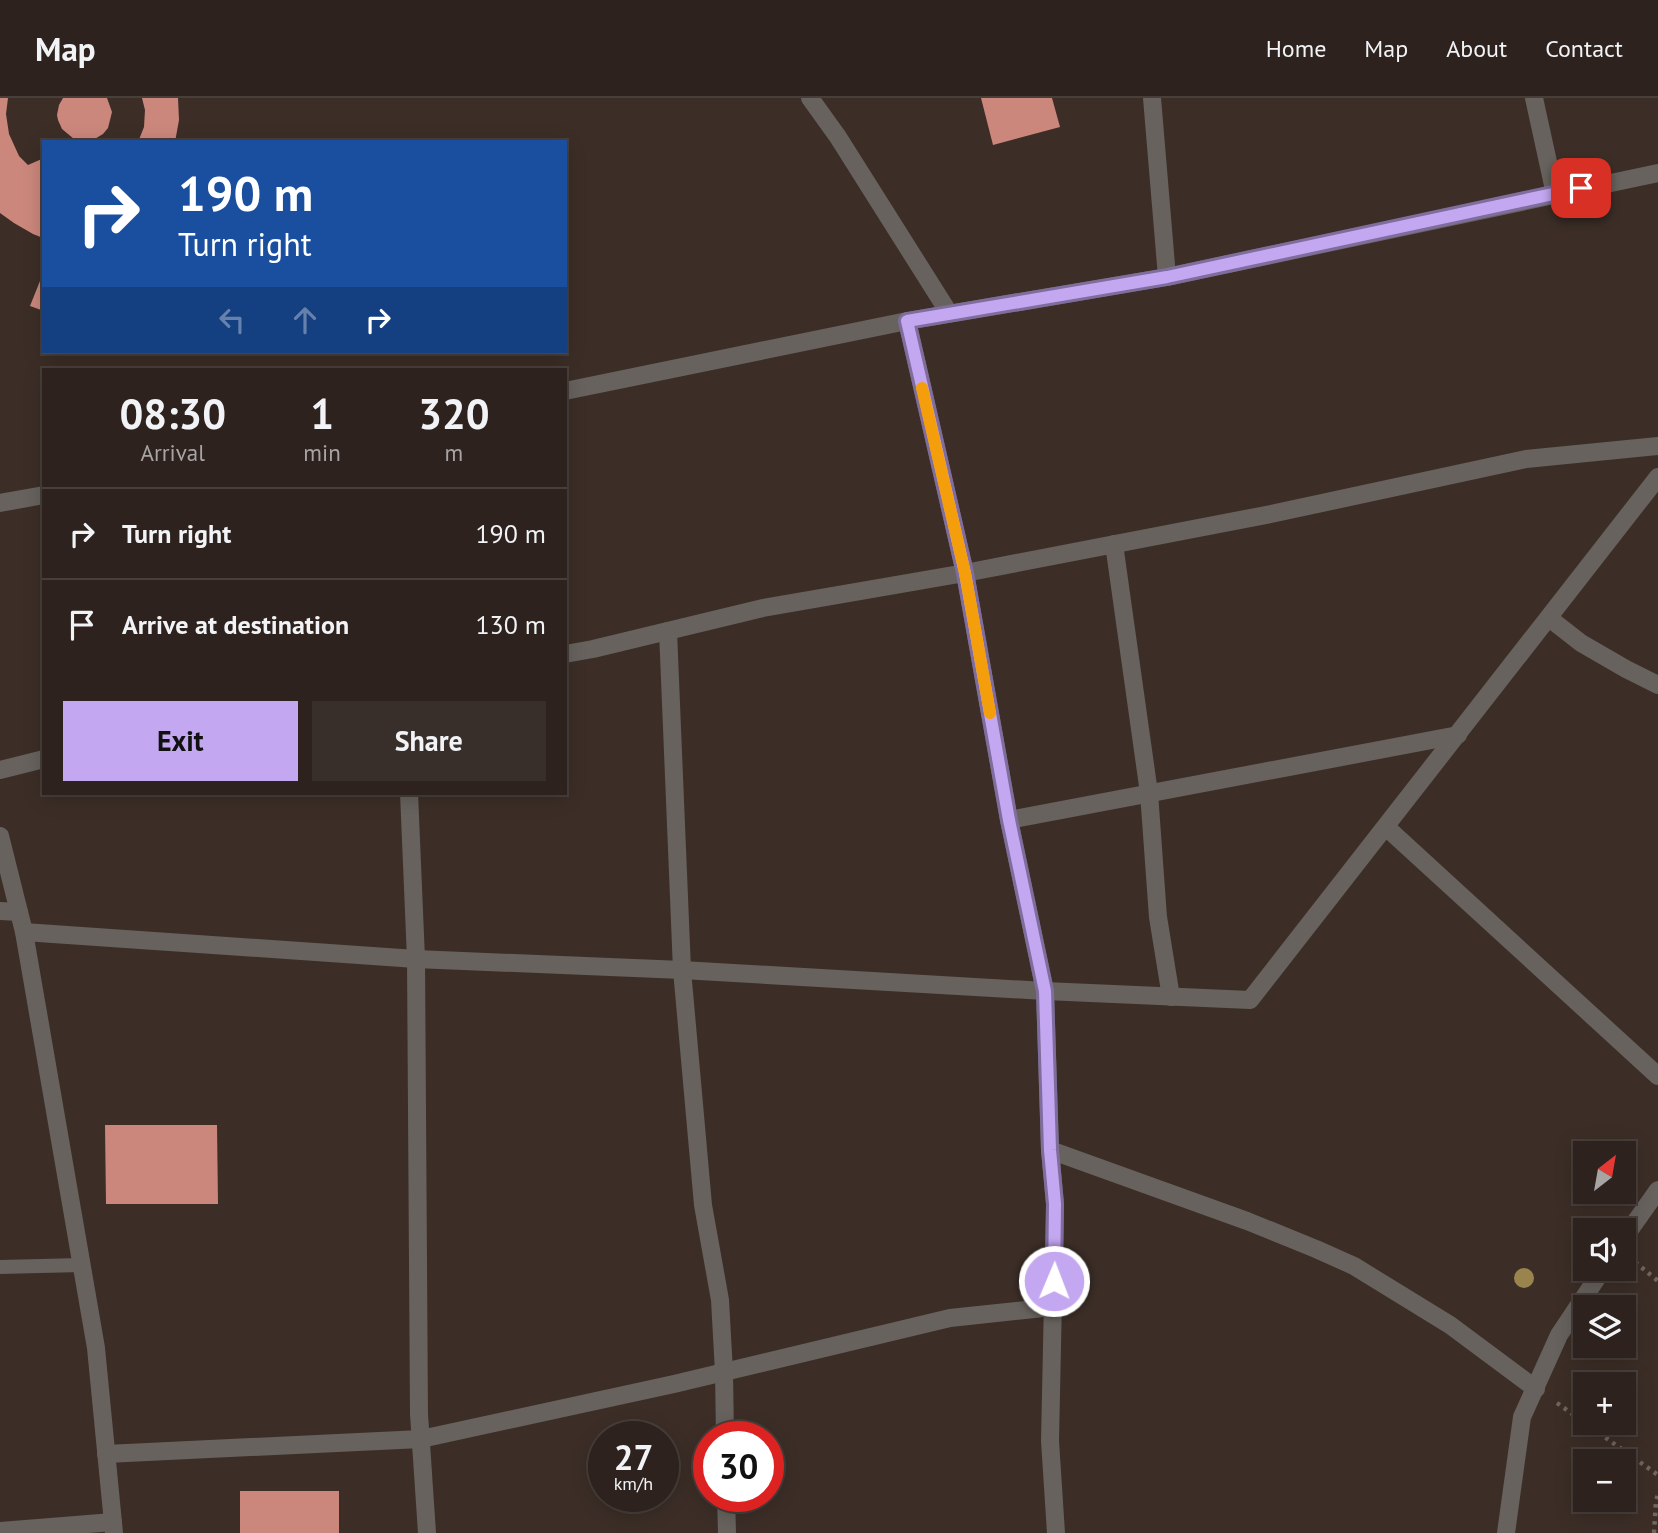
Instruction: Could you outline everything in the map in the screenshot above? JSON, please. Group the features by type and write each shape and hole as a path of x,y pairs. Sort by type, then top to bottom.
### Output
{"street":[{"path":"810,98 838,137 949,313"},
{"path":"1152,98 1167,277"},
{"path":"1534,98 1555,194"},
{"path":"567,391 949,313 1167,277 1658,173"},
{"path":"907,321 965,573 1009,820 1045,991 1050,1150 1055,1204 1050,1441 1056,1533"},
{"path":"567,654 763,608 965,573 1271,514 1526,459 1658,446"},
{"path":"24,932 416,959 1250,1000 1658,477"},
{"path":"0,503 42,495"},
{"path":"1114,544 1149,793 1158,917 1171,996"},
{"path":"1549,618 1581,643 1658,685"},
{"path":"668,631 682,970 703,1205 720,1300 725,1421"},
{"path":"1009,820 1458,736"},
{"path":"0,770 42,760"},
{"path":"409,795 416,959 421,1439 427,1533"},
{"path":"1386,827 1658,1076"},
{"path":"0,836 24,932 96,1349 113,1528 0,1531"},
{"path":"0,911 19,912"},
{"path":"1050,1150 1247,1221 1354,1266 1450,1325 1536,1388"},
{"path":"1636,1221 1658,1190"},
{"path":"1506,1533 1522,1417 1559,1335 1596,1281"},
{"path":"106,1454 421,1439 724,1372 950,1318 1053,1307"},
{"path":"726,1512 727,1533"}],"lane":[{"path":"0,1267 82,1265"}],"path":[{"path":"1636,1263 1658,1281"},
{"path":"1536,1388 1658,1475"},
{"path":"1654,1533 1658,1494"}],"building":[{"path":"0,98 8,98 6,114 9,134 19,156 28,165 42,159 42,238 0,213"},
{"path":"63,98 107,98 112,112 108,128 93,140 74,139 62,129 58,120 59,105"},
{"path":"142,98 178,98 179,120 175,140 139,140 144,127 145,110"},
{"path":"981,98 1052,98 1060,127 993,145"},
{"path":"42,276 42,310 30,306"},
{"path":"105,1125 217,1125 218,1204 106,1204"},
{"path":"240,1491 339,1491 339,1533 240,1533"}],"slow traffic":[{"path":"922,388 965,573 990,713"}],"route":[{"path":"1054,1281 1055,1204 1050,1150 1045,991 1009,820 965,573 907,321 1167,277 1581,188"}]}
